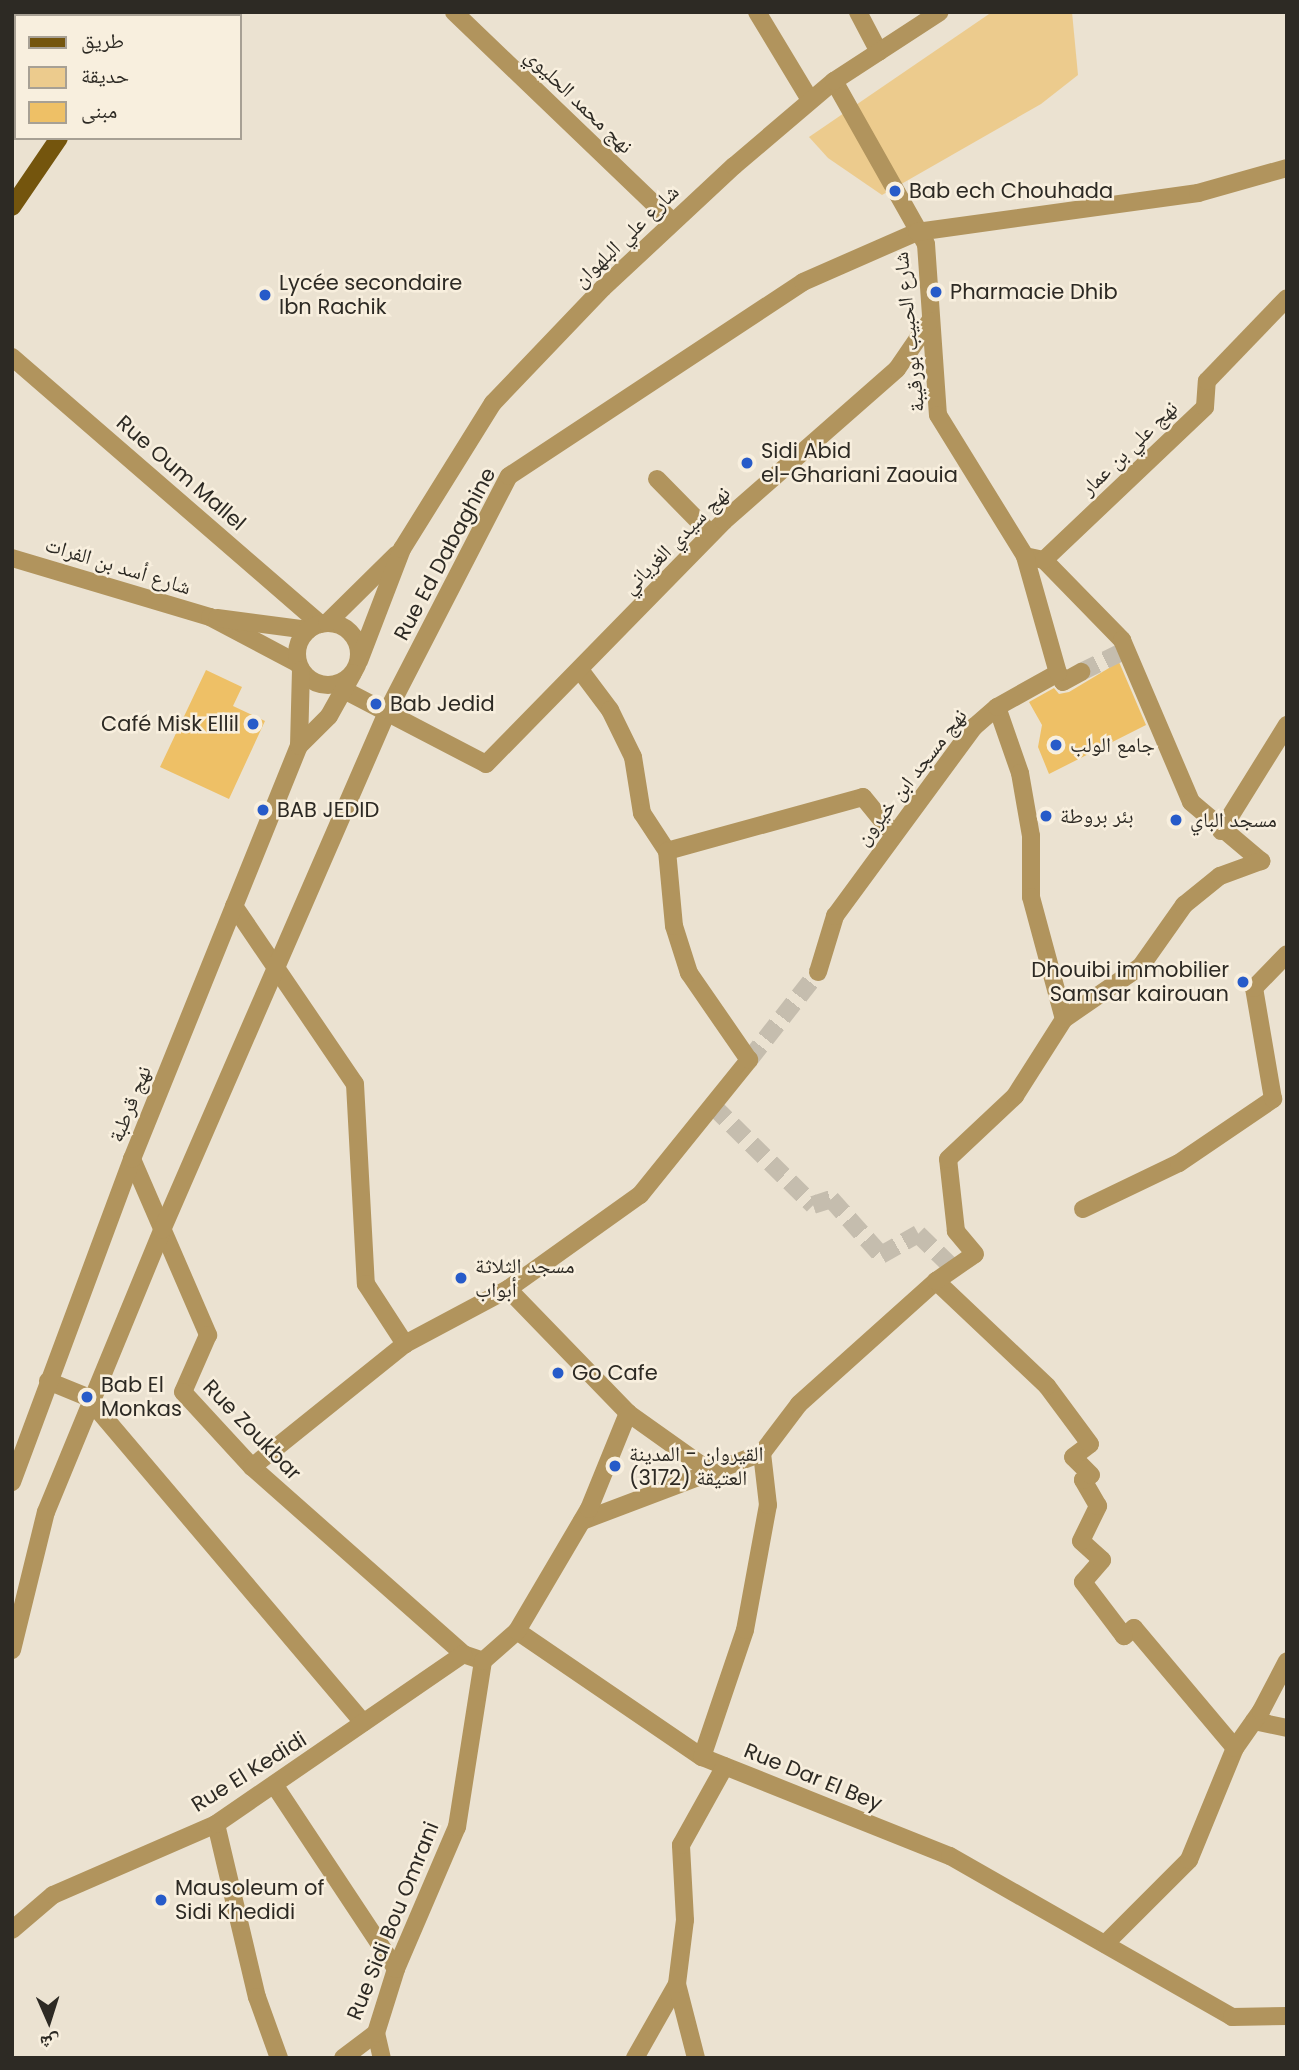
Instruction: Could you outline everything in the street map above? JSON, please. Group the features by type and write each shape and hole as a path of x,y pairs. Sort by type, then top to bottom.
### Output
{"main road":[{"path":"12,207 58,140"}],"street":[{"name":"نهج محمد الحليوي","path":"454,12 673,222"},
{"path":"757,12 810,100"},
{"path":"859,12 879,52"},
{"name":"شارع علي البلهوان","path":"402,549 493,404 673,222 810,100 933,14"},
{"name":"شارع الحبيب بورقيبة","path":"834,81 926,244 938,415 1025,556"},
{"name":"Rue Ed Dabaghine","path":"12,1650 46,1512 93,1404 162,1230 277,972 388,710 509,476 803,282 917,232 1198,193 1287,168"},
{"name":"نهج علي بن عمار","path":"1044,561 1205,407 1208,381 1287,298"},
{"name":"نهج سيدي الغرياني","path":"388,710 486,764 711,534 897,369 930,321"},
{"name":"Rue Oum Mallel","path":"12,356 319,626"},
{"path":"657,479 711,534"},
{"path":"299,747 297,650 402,549"},
{"path":"299,747 329,716 356,667 402,549"},
{"path":"582,1521 762,1453 799,1404 936,1281 975,1254 956,1231 948,1158 1015,1096 1063,1019 1141,966 1184,905 1220,876 1261,861 1222,831 1191,802 1122,640 1044,561 1025,556"},
{"path":"1025,556 1058,673 1063,682 1081,673"},
{"name":"شارع أسد بن الفرات","path":"12,558 210,617"},
{"path":"210,617 319,626 338,625 355,639 356,667"},
{"path":"210,617 299,666 309,679 332,685 356,667"},
{"path":"252,1467 405,1345 508,1289 640,1195 749,1060 689,973 674,926 667,851 642,813 634,757 610,710 580,670"},
{"name":"نهج مسجد ابن خيرون","path":"818,972 835,916 974,727 997,707 1058,673"},
{"path":"344,690 388,710"},
{"path":"997,707 1020,772 1031,836 1031,897 1063,1019"},
{"path":"1222,831 1287,725"},
{"name":"نهج قرطبة","path":"12,1482 132,1159 299,747"},
{"path":"667,851 863,797 894,835"},
{"path":"234,906 355,1084 366,1283 405,1345"},
{"path":"1083,1209 1179,1163 1273,1099 1254,988 1287,954"},
{"name":"Rue Zoukbar","path":"132,1159 208,1335 183,1392 252,1467 464,1654 483,1661"},
{"path":"936,1281 1046,1386 1090,1444 1073,1457 1091,1475 1083,1480 1098,1506 1081,1541 1102,1560 1083,1582 1124,1636 1134,1628 1235,1748"},
{"path":"508,1289 628,1413 711,1472"},
{"path":"48,1381 87,1397 363,1723"},
{"path":"483,1661 517,1631 582,1521 628,1413"},
{"path":"702,1757 745,1630 768,1506 762,1453"},
{"name":"Rue Dar El Bey","path":"517,1631 702,1757 950,1856 1232,2017 1287,2016"},
{"name":"Rue El Kedidi","path":"12,1930 53,1895 216,1824 464,1654"},
{"name":"Rue Sidi Bou Omrani","path":"343,2058 376,2033 396,1969 457,1827 483,1661"},
{"path":"1105,1944 1189,1860 1235,1748 1254,1721 1287,1661"},
{"path":"1254,1721 1287,1728"},
{"path":"696,2058 677,1983 685,1920 681,1845 725,1766"},
{"path":"275,1786 396,1969"},
{"path":"216,1824 257,1997 279,2058"},
{"path":"635,2058 677,1983"},
{"path":"376,2033 382,2058"}],"green space":[{"path":"992,12 1072,12 1078,75 1041,104 882,195 828,158 809,137"}],"building":[{"path":"1119,662 1146,725 1049,774 1038,747 1042,725 1029,702 1054,688 1059,694 1069,692"},
{"path":"206,670 242,687 233,706 265,721 229,799 160,767"}],"tunnel":[{"path":"1081,672 1126,650"},
{"path":"749,1060 818,972"},
{"path":"713,1106 813,1205 831,1199 881,1255 918,1234 954,1269"}],"place":[{"name":"Bab ech Chouhada","path":"895,191"},
{"name":"Pharmacie Dhib","path":"936,292"},
{"name":"Lycée secondaire Ibn Rachik","path":"265,295"},
{"name":"Sidi Abid el-Ghariani Zaouia","path":"747,463"},
{"name":"Bab Jedid","path":"376,704"},
{"name":"Café Misk Ellil","path":"253,724"},
{"name":"جامع الولب","path":"1056,745"},
{"name":"BAB JEDID","path":"263,810"},
{"name":"بئر بروطة","path":"1046,816"},
{"name":"مسجد الباي","path":"1176,820"},
{"name":"Dhouibi immobilier Samsar kairouan","path":"1243,982"},
{"name":"مسجد الثلاثة أبواب","path":"461,1278"},
{"name":"Go Cafe","path":"558,1373"},
{"name":"Bab El Monkas","path":"87,1397"},
{"name":"القيروان - المدينة العتيقة (3172)","path":"615,1466"},
{"name":"Mausoleum of Sidi Khedidi","path":"161,1900"}]}
